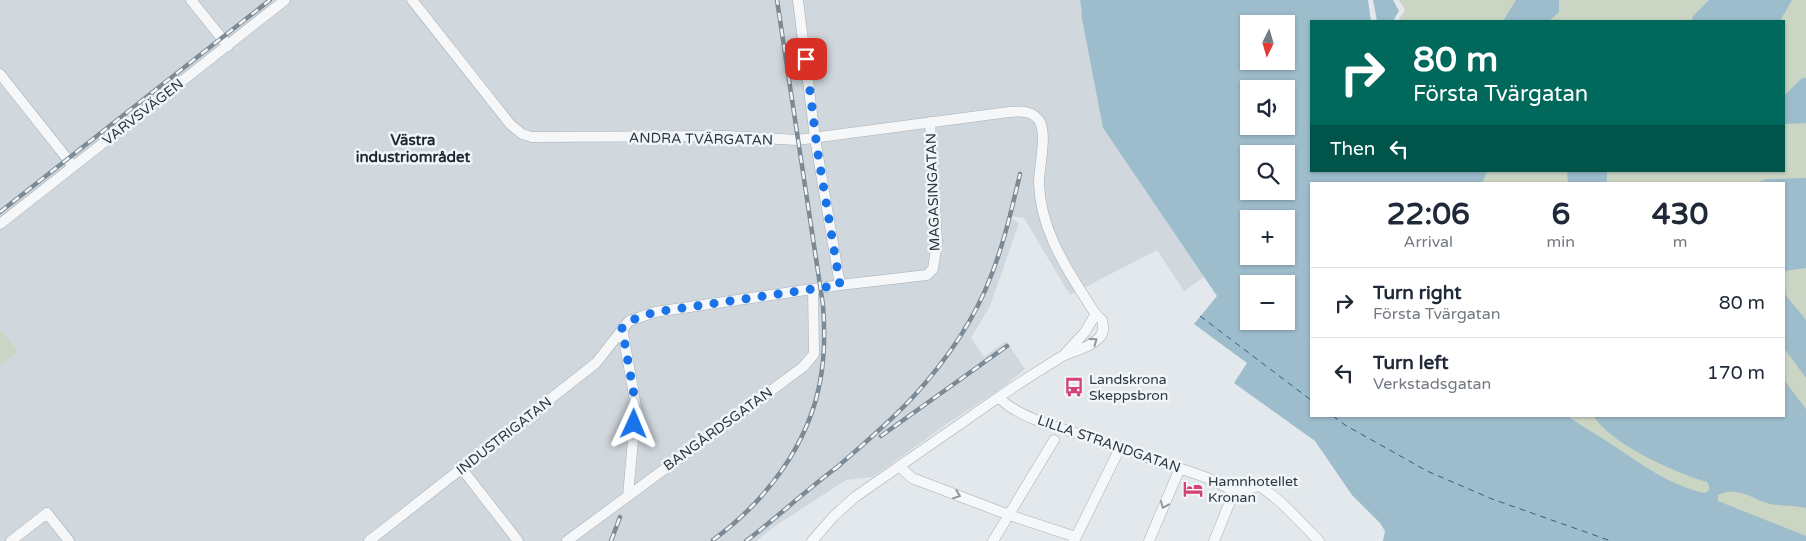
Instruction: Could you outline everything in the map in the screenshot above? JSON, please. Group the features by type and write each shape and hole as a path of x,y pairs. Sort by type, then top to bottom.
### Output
{"street":[{"path":"191,0 228,46"},
{"name":"VARVSVÄGEN","path":"0,224 285,0"},
{"name":"ANDRA TVÄRGATAN","path":"412,0 510,124 522,134 543,138 726,136 782,140 815,138 1022,111 1034,115 1039,121 1042,130 1040,193 1052,240 1095,315"},
{"path":"628,496 636,406 626,325 655,312 840,285 815,138 798,0"},
{"path":"0,74 73,166"},
{"name":"MAGASINGATAN","path":"840,285 927,275 933,269 938,242 930,122"},
{"name":"BANGÅRDSGATAN","path":"567,541 803,367 814,354 813,289"},
{"path":"812,541 834,516 855,497 999,397 1063,356 1081,350 1100,337 1103,334 1104,325 1102,320 1095,315 1085,332 1063,356"},
{"name":"INDUSTRIGATAN","path":"370,541 596,363 613,344 626,325"},
{"name":"LILLA STRANDGATAN","path":"999,397 1002,402 1015,410 1046,424 1212,479 1234,492"},
{"path":"993,541 1054,440"},
{"path":"899,466 912,478 1075,539 1120,448"},
{"path":"1149,541 1180,468"},
{"path":"462,469 518,541"},
{"path":"1214,541 1234,492 1259,486 1270,493 1320,541"},
{"path":"11,541 47,513 69,541"}],"shaded area":[{"path":"0,0 1080,0 1103,128 1204,277 1184,291 1157,250 1070,295 1024,218 1005,215 1019,223 990,306 971,338 984,357 1006,341 1025,369 1002,388 948,423 873,477 846,480 775,526 756,541 0,541"}],"green space":[{"path":"1399,0 1806,0 1806,413 1785,391 1785,182 1479,182 1483,172 1785,172 1785,20 1399,20 1405,10"},
{"path":"0,329 18,352 0,366"},
{"path":"1563,417 1599,417 1709,479 1710,492 1699,495 1662,477"},
{"path":"1721,488 1806,499 1806,538 1718,502 1716,497"}],"water":[{"path":"1080,0 1368,0 1371,20 1310,20 1310,172 1487,172 1483,182 1310,182 1310,417 1569,417 1656,473 1692,490 1705,493 1709,490 1707,482 1662,465 1629,447 1602,427 1595,417 1785,417 1785,381 1806,409 1806,508 1770,504 1732,491 1718,495 1718,501 1806,536 1806,541 1383,541 1385,531 1380,523 1352,495 1315,441 1234,383 1247,363 1194,324 1217,296 1103,128"},
{"path":"1373,0 1393,0 1399,11 1394,20 1377,20"},
{"path":"1516,0 1559,0 1559,12 1550,20 1504,20"},
{"path":"1709,0 1792,0 1781,20 1692,20 1693,16"},
{"path":"1802,78 1806,78 1806,123 1785,124 1785,95"},
{"path":"1567,172 1607,172 1607,182 1568,182"},
{"path":"1806,178 1806,268 1785,271 1785,182 1759,182 1766,179"},
{"path":"1785,294 1806,320 1806,378 1785,349"}],"ferry route":[{"path":"1200,316 1310,399"},
{"path":"1334,417 1345,425 1427,471 1492,499 1611,541"}],"railway":[{"path":"0,212 270,0"},
{"path":"713,540 750,508 782,471 806,428 814,406 823,363 823,305 777,0"},
{"path":"835,469 885,425 913,397 958,340 976,309 996,264 1020,174"},
{"path":"881,436 1007,346"},
{"path":"746,541 840,465"},
{"path":"611,541 620,517"}],"place":[{"name":"Landskrona Skeppsbron","path":"1074,387"},
{"name":"Hamnhotellet Kronan","path":"1193,489"}],"district":[{"name":"Västra industriområdet","path":"413,148"}],"route":[{"path":"634,424 636,406 622,328 629,321 655,312 840,285 817,148 806,59"}]}
